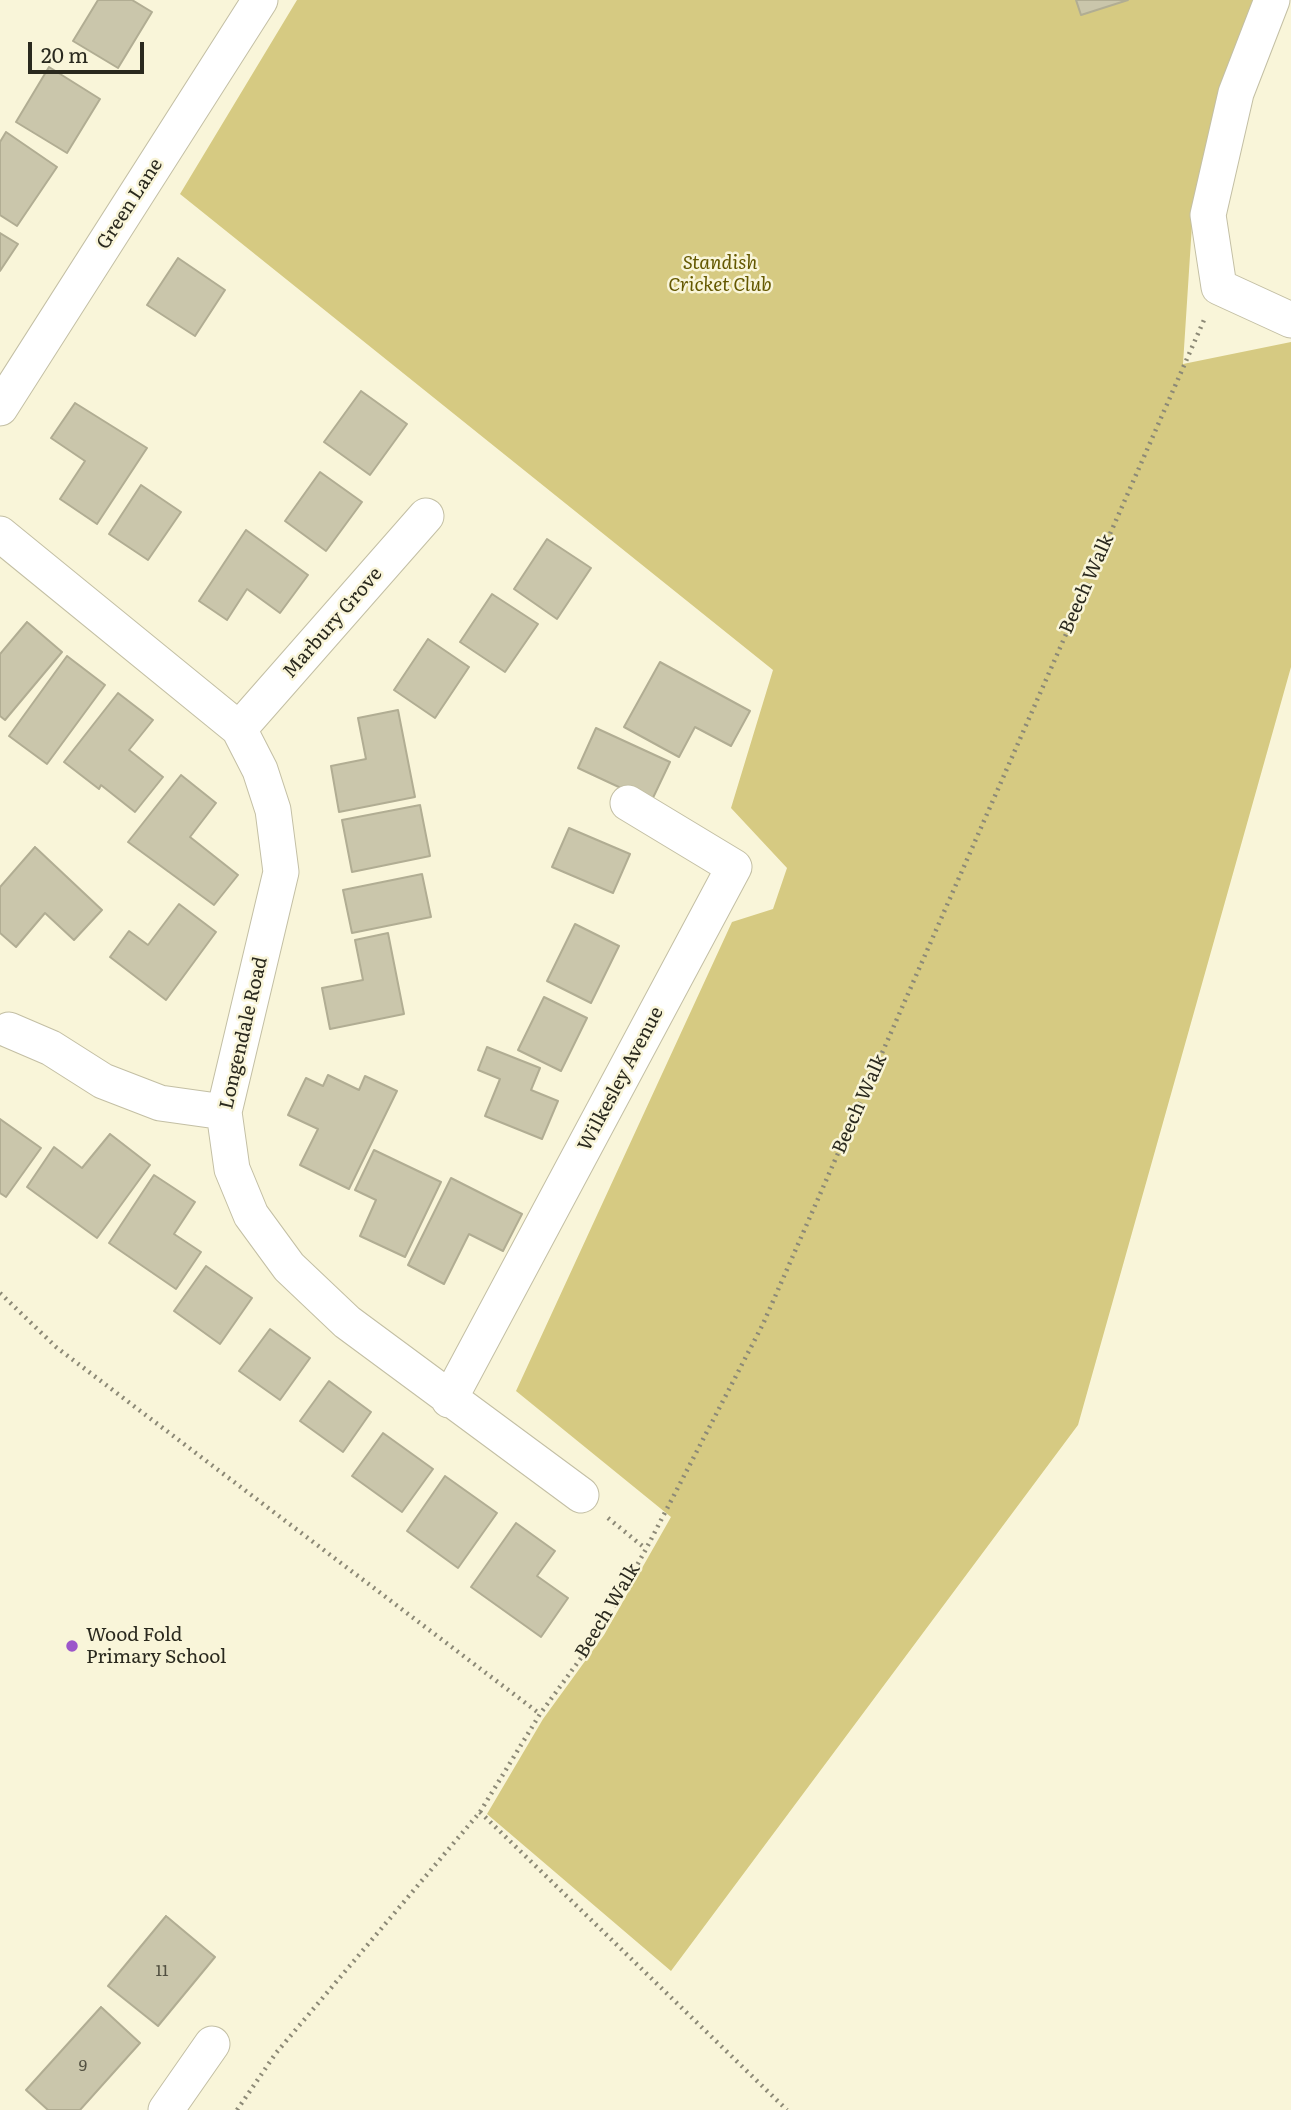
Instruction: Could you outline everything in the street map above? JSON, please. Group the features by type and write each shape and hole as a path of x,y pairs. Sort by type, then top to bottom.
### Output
{"street":[{"name":"Green Lane","path":"0,408 260,0"},
{"path":"1272,0 1236,93 1208,215 1219,287 1291,320"},
{"name":"Marbury Grove","path":"239,729 426,516"},
{"name":"Longendale Road","path":"0,534 239,729 260,770 273,810 281,872 224,1112 232,1169 251,1214 289,1267 347,1322 581,1495"},
{"name":"Wilkesley Avenue","path":"449,1400 734,867 628,803"},
{"path":"9,1030 51,1048 103,1081 160,1103 224,1112"},
{"path":"166,2110 212,2044"}],"path":[{"name":"Beech Walk","path":"237,2110 276,2053 480,1812 540,1714 600,1632 646,1549 763,1324 1219,287"},
{"path":"0,1293 55,1347 540,1714"},
{"path":"581,1495 646,1549"},
{"path":"480,1812 788,2110"}],"green space":[{"name":"Standish Cricket Club","path":"297,0 1272,0 1193,209 1183,364 1291,342 1291,667 1078,1425 671,1971 487,1814 543,1719 604,1635 671,1517 516,1391 732,922 773,909 787,868 731,808 773,670 180,194"}],"building":[{"path":"98,0 132,0 152,12 118,68 73,41"},
{"path":"1076,0 1128,0 1081,15"},
{"path":"49,67 100,99 67,153 16,122"},
{"path":"6,132 57,167 17,226 0,215 0,142"},
{"path":"0,233 18,244 0,271"},
{"path":"178,258 225,290 195,336 147,305"},
{"path":"361,391 407,424 370,475 324,442"},
{"path":"75,403 147,448 97,524 60,499 85,461 51,438"},
{"path":"320,472 362,502 326,551 285,521"},
{"path":"141,485 181,512 148,560 109,534"},
{"path":"246,530 308,575 280,613 247,589 227,620 199,601"},
{"path":"547,539 591,568 557,619 514,589"},
{"path":"492,594 538,624 505,672 460,642"},
{"path":"27,622 62,652 5,720 0,716 0,654"},
{"path":"428,639 469,667 435,718 394,690"},
{"path":"67,656 105,685 47,764 9,736"},
{"path":"660,662 750,711 731,746 695,727 679,757 624,727"},
{"path":"118,693 153,720 129,750 163,777 135,812 101,785 99,789 64,762"},
{"path":"398,710 415,797 339,812 331,766 366,759 358,718"},
{"path":"596,728 670,762 651,802 578,768"},
{"path":"181,775 216,803 190,837 238,875 214,905 128,842"},
{"path":"420,805 430,856 352,872 342,820"},
{"path":"569,828 630,854 613,893 552,867"},
{"path":"35,847 102,910 74,940 45,913 16,947 0,933 0,887"},
{"path":"422,874 431,917 352,933 343,890"},
{"path":"179,904 216,932 166,1000 110,957 129,931 148,945"},
{"path":"575,924 619,946 591,1003 547,981"},
{"path":"388,933 404,1014 330,1029 322,988 363,980 355,940"},
{"path":"544,997 587,1018 561,1071 518,1050"},
{"path":"487,1047 540,1068 531,1090 558,1101 542,1139 485,1116 500,1079 478,1070"},
{"path":"328,1075 359,1090 365,1076 397,1091 349,1189 300,1165 318,1129 288,1115 306,1078 323,1086"},
{"path":"0,1119 41,1148 6,1197 0,1193"},
{"path":"110,1134 150,1165 97,1238 27,1187 54,1147 82,1168"},
{"path":"374,1150 441,1182 405,1257 360,1236 376,1200 355,1190"},
{"path":"154,1175 195,1202 174,1234 201,1252 176,1289 109,1243"},
{"path":"451,1178 522,1214 503,1251 469,1234 444,1284 408,1265"},
{"path":"206,1266 252,1298 220,1344 174,1311"},
{"path":"270,1329 310,1358 280,1400 239,1371"},
{"path":"329,1381 371,1412 343,1452 300,1421"},
{"path":"383,1433 433,1469 402,1512 352,1476"},
{"path":"445,1476 497,1513 458,1568 407,1531"},
{"path":"516,1523 555,1551 537,1576 568,1598 541,1637 471,1587"},
{"path":"166,1916 215,1957 158,2026 108,1986"},
{"path":"101,2007 140,2043 80,2110 48,2110 26,2090"}],"place":[{"name":"Wood Fold Primary School","path":"72,1646"}]}
